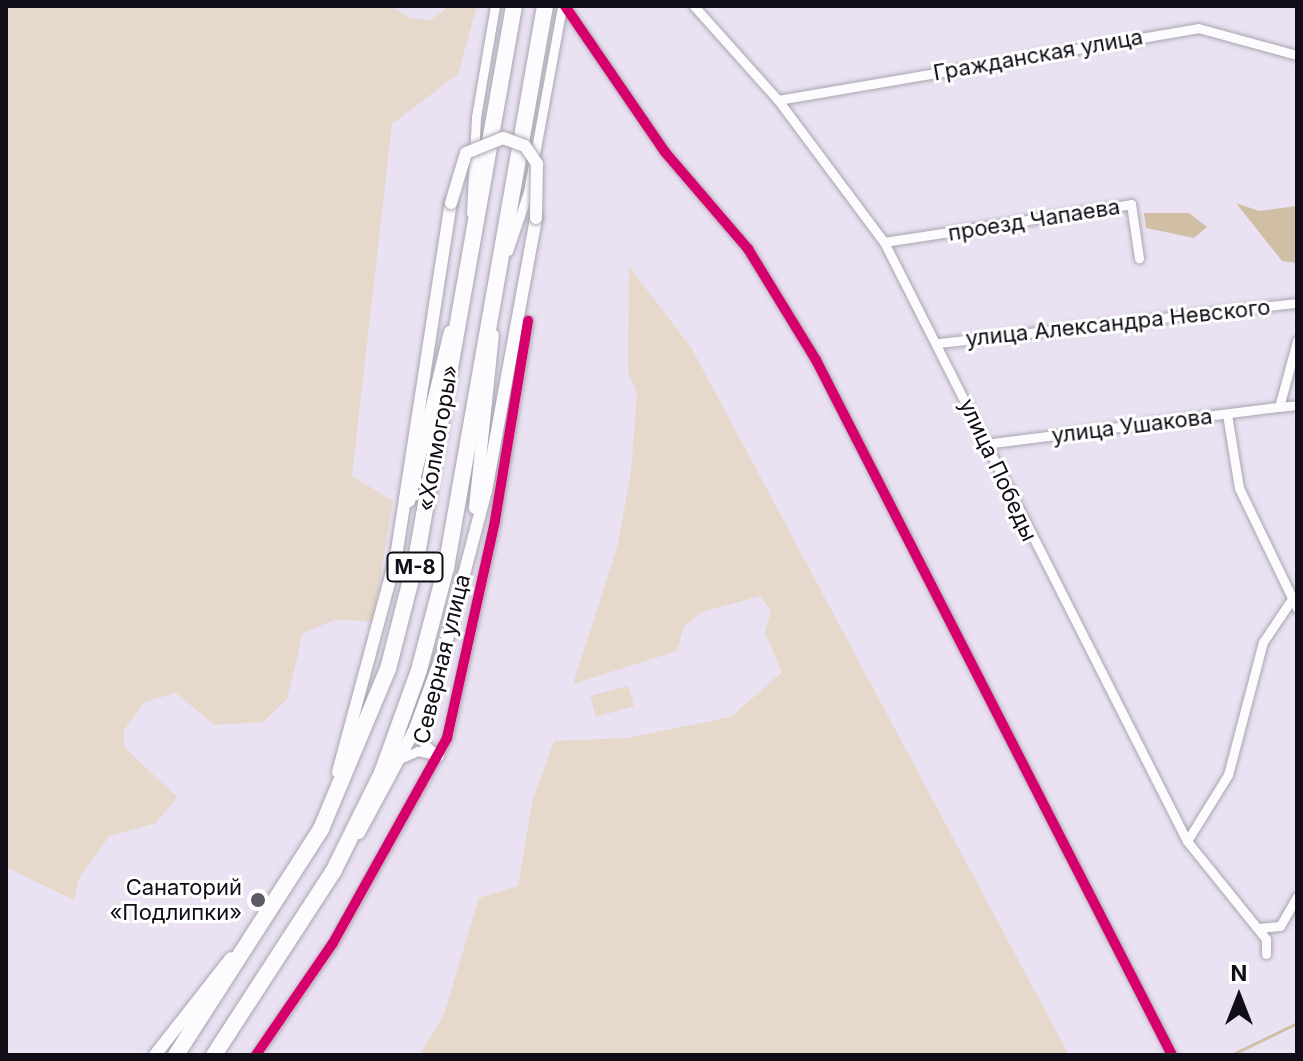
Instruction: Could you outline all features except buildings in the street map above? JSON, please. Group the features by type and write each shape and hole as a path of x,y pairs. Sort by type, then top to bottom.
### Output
{"highway":[{"name":"«Холмогоры»","path":"176,1055 274,911 321,829 403,617 514,6"},
{"name":"«Холмогоры»","path":"214,1055 334,870 382,773 427,644 496,298 545,6"}],"main road":[{"path":"334,870 401,758 418,720 466,562 496,445 536,218 537,164 525,146 503,138 466,153 451,203 396,557"},
{"path":"321,829 396,557 464,292"},
{"path":"466,562 487,429 496,298"},
{"path":"155,1055 274,911"}],"street":[{"path":"468,271 476,117 495,6"},
{"path":"498,281 528,192 564,6"},
{"path":"564,6 577,30 665,152 748,249 816,360 1172,1055"},
{"name":"улица Победы","path":"694,6 778,100 884,242 939,343 985,444 1187,841 1258,928 1266,954"},
{"name":"Гражданская улица","path":"778,100 1198,28 1297,55"},
{"path":"558,35 577,30"},
{"name":"проезд Чапаева","path":"884,242 1131,204 1139,258"},
{"name":"улица Александра Невского","path":"939,343 1297,303"},
{"name":"Северная улица","path":"256,1055 333,943 439,756 482,588 528,321"},
{"path":"1279,407 1297,341"},
{"name":"улица Ушакова","path":"985,444 1297,405"},
{"path":"1187,841 1228,775 1263,642 1294,604 1239,488 1227,414"},
{"path":"418,720 424,744 439,756"},
{"path":"401,758 418,751 439,756"},
{"path":"1258,928 1280,926 1297,896"}],"shaded area":[{"path":"6,6 392,6 409,18 431,20 450,6 477,6 458,74 392,124 352,476 393,501 373,621 334,620 303,633 287,699 263,722 214,725 176,693 145,702 124,730 124,747 177,797 156,823 109,836 79,878 74,900 6,867"},
{"path":"1236,203 1259,211 1297,206 1297,263 1282,261"},
{"path":"1144,213 1189,213 1207,227 1194,238 1146,228"},
{"path":"629,266 692,349 1069,1055 419,1055 443,1017 479,898 518,886 532,802 554,741 627,738 731,717 782,672 765,633 771,611 760,596 702,612 684,626 677,651 573,684 617,548 631,472 637,393 628,372"},
{"path":"628,686 634,706 596,717 590,696"}],"waterway":[{"path":"1231,1055 1297,1023"}],"cycle path":[{"path":"565,6 665,152 748,249 816,360 1172,1055"},
{"path":"256,1055 333,943 447,738 495,521 528,321"}],"place":[{"name":"Санаторий «Подлипки»","path":"258,900"}]}
